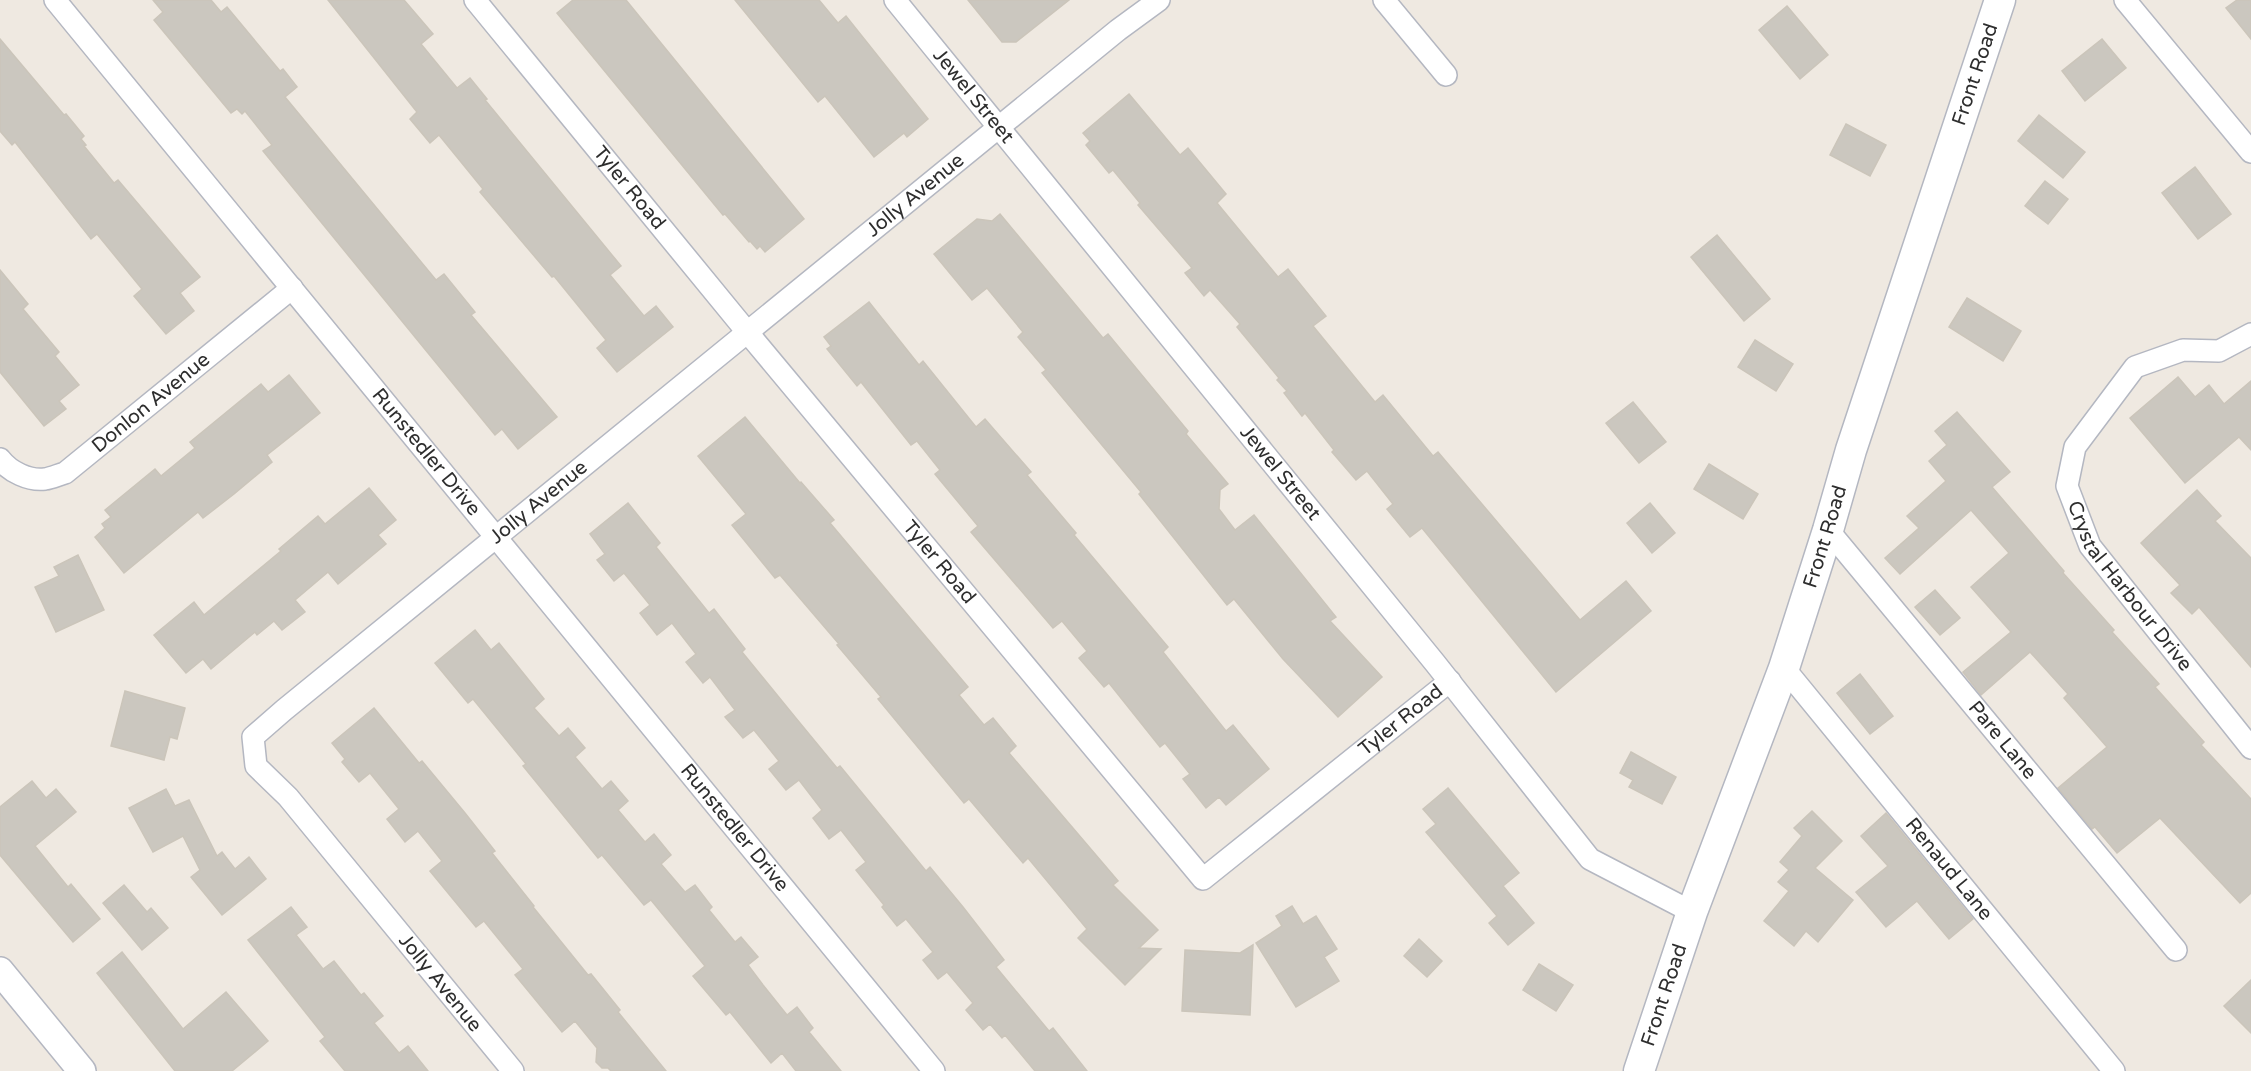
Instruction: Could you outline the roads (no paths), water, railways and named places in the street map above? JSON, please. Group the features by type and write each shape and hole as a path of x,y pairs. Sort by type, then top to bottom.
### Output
{"main road":[{"name":"Front Road","path":"1638,1071 1692,912 1784,668 1851,450 2000,0"}],"street":[{"name":"Runstedler Drive","path":"56,0 933,1071"},
{"name":"Tyler Road","path":"476,0 748,333 1203,879 1450,681"},
{"name":"Jewel Street","path":"895,0 1450,681 1590,859 1692,912"},
{"name":"Jolly Avenue","path":"513,1071 288,797 256,766 254,737 284,710 1118,30 1159,0"},
{"path":"1384,0 1446,75"},
{"path":"2125,0 2251,152"},
{"name":"Donlon Avenue","path":"0,459 4,465 21,476 44,480 64,473 292,288"},
{"name":"Crystal Harbour Drive","path":"2251,334 2219,351 2183,350 2135,367 2075,447 2067,486 2090,546 2251,748"},
{"name":"Pare Lane","path":"1828,530 2176,950"},
{"name":"Renaud Lane","path":"1784,668 2114,1071"},
{"path":"0,971 82,1071"}]}
